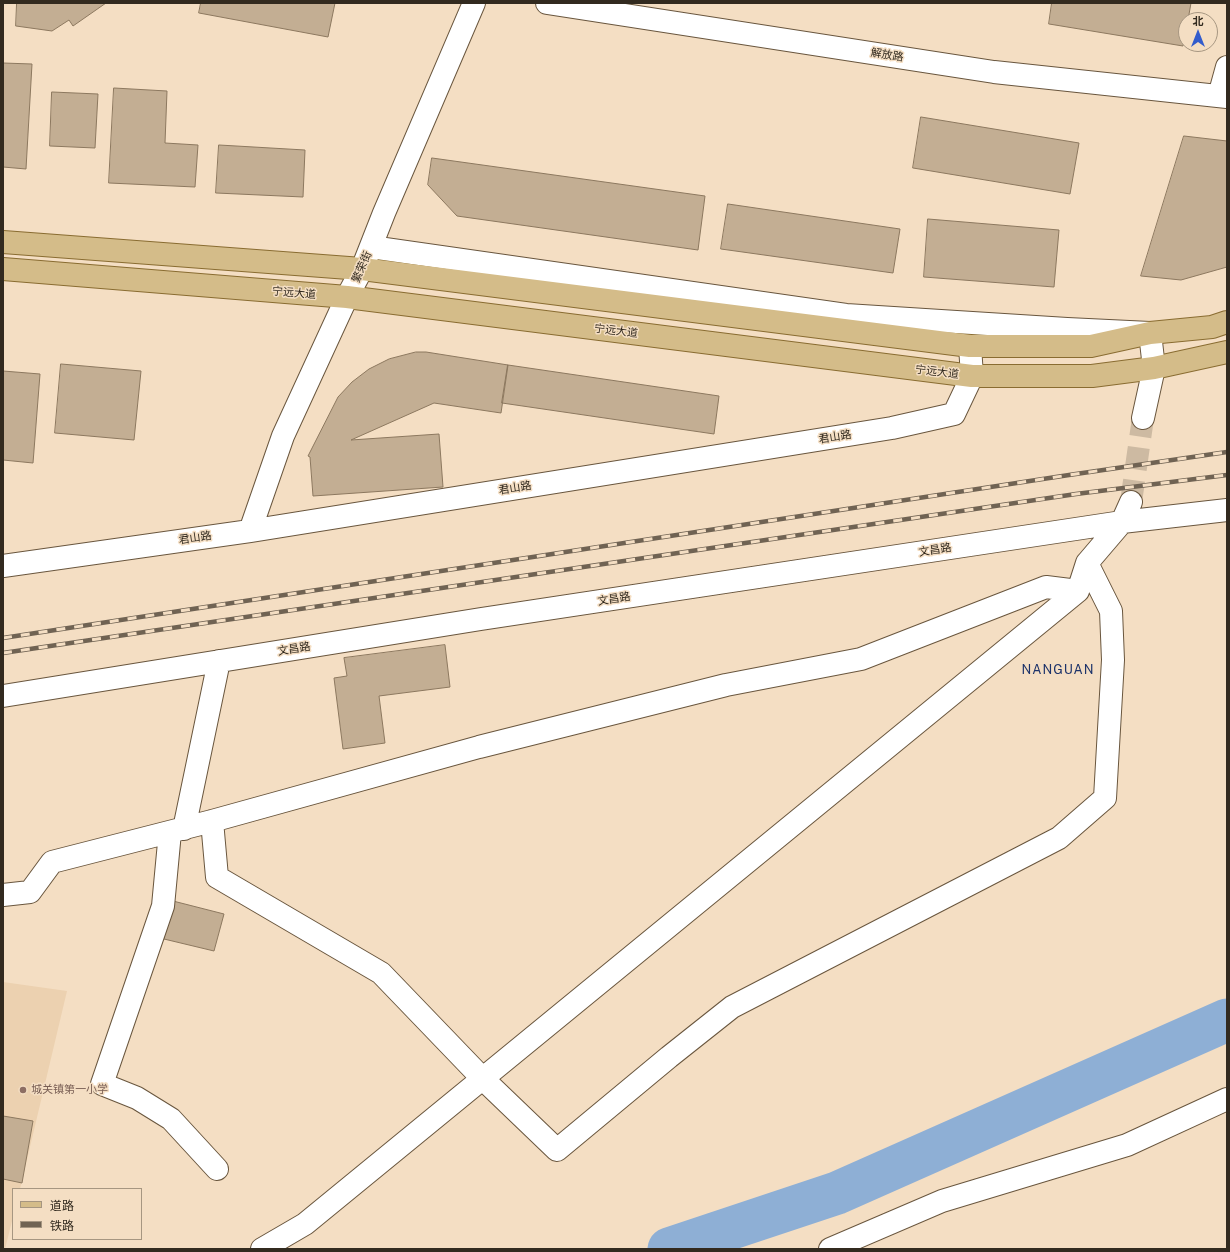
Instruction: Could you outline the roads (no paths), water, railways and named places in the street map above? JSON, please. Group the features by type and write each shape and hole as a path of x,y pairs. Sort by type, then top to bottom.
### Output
{"main road":[{"path":"3,242 362,270 970,346 1091,346 1150,333 1212,327 1227,322"},
{"name":"宁远大道","path":"3,269 347,297 972,376 1092,376 1154,368 1227,352"}],"street":[{"name":"繁荣街","path":"250,530 283,436 347,297 362,270 384,213 474,3"},
{"name":"解放路","path":"547,3 994,72 1223,96"},
{"path":"1223,96 1227,67"},
{"path":"371,247 846,315 1067,330 1150,333 1154,368 1143,418"},
{"name":"君山路","path":"3,566 250,530 884,429 954,414 972,376 970,346"},
{"path":"262,1249 305,1224 1078,591 1087,563 1122,522 1132,502"},
{"name":"文昌路","path":"3,696 481,619 1122,522 1227,510"},
{"path":"212,821 217,877 381,973 482,1078 557,1150 668,1057 732,1007 1059,838 1105,798 1113,660 1111,611 1087,563"},
{"path":"3,895 30,892 52,862 212,821 479,747 718,687 861,659 1046,586 1078,591"},
{"path":"217,1169 170,1119 137,1098 102,1084 163,906 177,830 219,661"},
{"path":"830,1249 942,1201 1126,1145 1227,1099"}],"waterway":[{"path":"669,1249 837,1193 1227,1020"}],"tunnel":[{"path":"1131,502 1143,418"}],"railway":[{"path":"3,638 1227,452"},
{"path":"3,653 1076,494 1227,475"}],"place":[{"name":"城关镇第一小学","path":"23,1090"}],"district":[{"name":"NANGUAN","path":"1058,670"}]}
